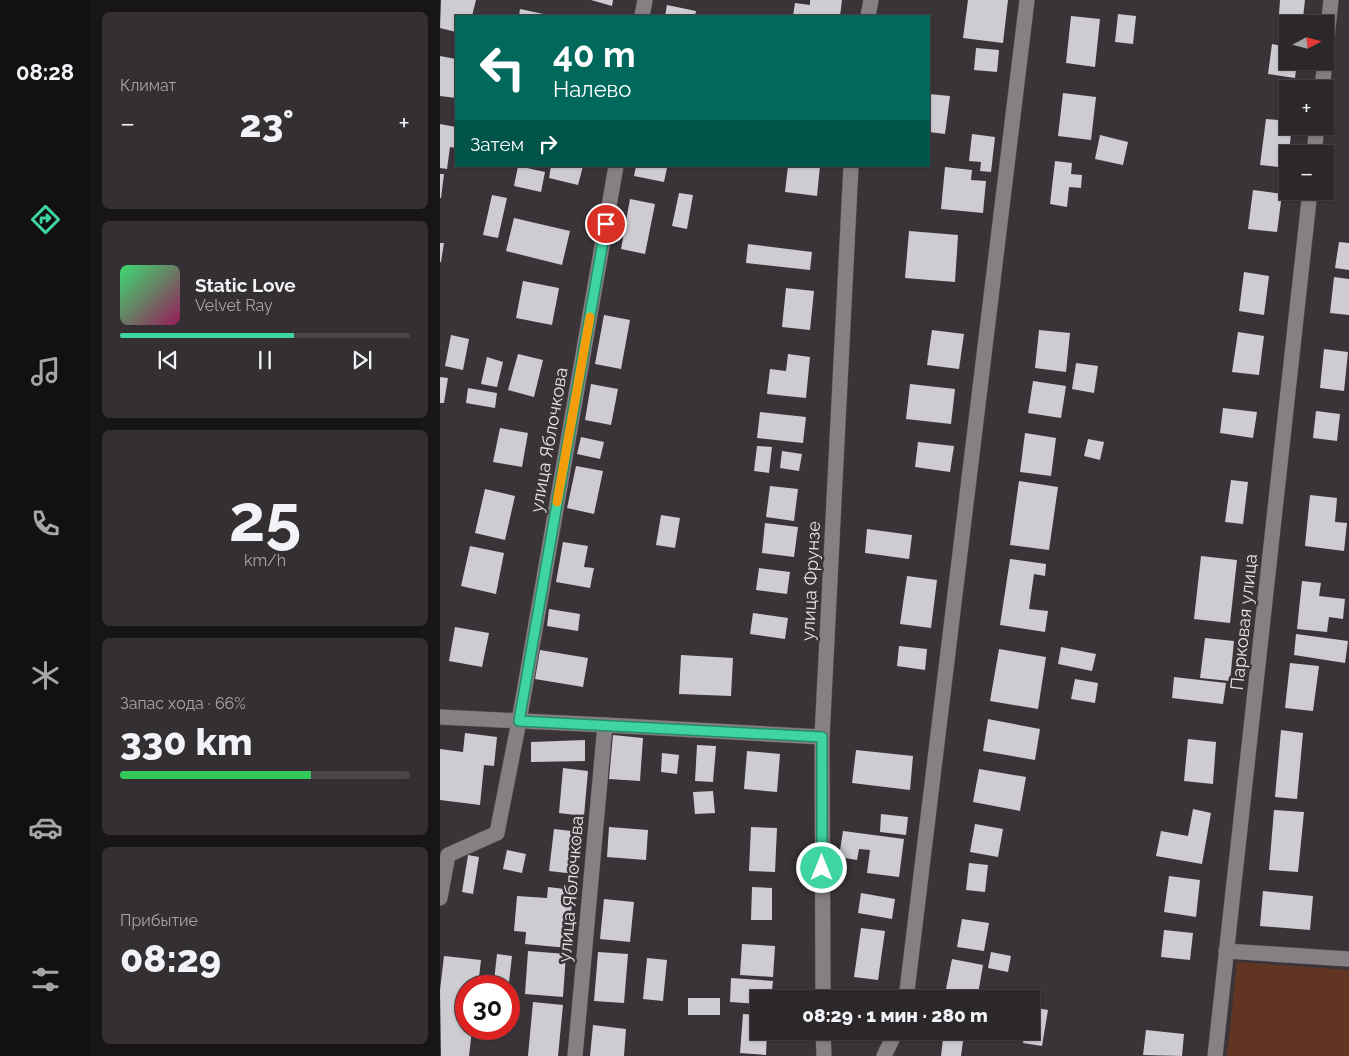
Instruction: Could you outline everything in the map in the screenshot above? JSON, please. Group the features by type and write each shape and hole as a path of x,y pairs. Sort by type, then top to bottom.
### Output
{"street":[{"path":"642,15 645,0"},
{"path":"868,15 871,0"},
{"path":"907,990 1027,0"},
{"path":"1330,15 1331,0"},
{"name":"улица Яблочкова","path":"440,898 448,855 497,833 519,721 616,167"},
{"name":"улица Фрунзе","path":"823,990 822,737 851,167"},
{"name":"Парковая улица","path":"1215,1056 1309,200"},
{"path":"440,718 605,724 822,737"},
{"name":"улица Яблочкова","path":"575,1056 605,724"},
{"path":"1226,951 1349,959"},
{"path":"823,1040 824,1056"},
{"path":"884,1056 892,1040"}],"shaded area":[{"path":"1237,962 1349,970 1349,1056 1227,1056"}],"building":[{"path":"441,0 476,0 472,15 455,15 455,32 440,28"},
{"path":"591,0 613,0 612,6"},
{"path":"810,0 842,0 840,15 793,15 795,3 810,5"},
{"path":"968,0 1008,0 1003,43 963,38"},
{"path":"1280,0 1305,0 1303,15 1279,15"},
{"path":"667,5 696,11 695,15 665,15"},
{"path":"520,9 548,15 519,15"},
{"path":"1118,14 1136,16 1133,44 1115,42"},
{"path":"1071,16 1100,19 1095,67 1066,63"},
{"path":"1272,44 1279,45 1279,70 1296,70 1295,78 1268,74"},
{"path":"976,48 999,50 997,72 974,70"},
{"path":"440,56 455,59 455,98 440,96"},
{"path":"1063,93 1096,97 1091,140 1058,136"},
{"path":"930,94 950,96 945,134 930,132"},
{"path":"1266,119 1279,120 1279,135 1291,135 1290,145 1279,145 1279,167 1260,165"},
{"path":"440,124 455,127 455,148 450,147 447,169 440,168"},
{"path":"972,134 995,137 991,172 980,171 981,162 969,161"},
{"path":"1100,135 1128,142 1123,165 1095,159"},
{"path":"1055,161 1072,163 1071,174 1082,175 1081,188 1069,187 1067,207 1050,204"},
{"path":"518,167 545,172 541,192 514,186"},
{"path":"551,167 583,167 578,185 549,178"},
{"path":"636,167 667,168 664,182 634,176"},
{"path":"788,167 820,167 817,196 785,192"},
{"path":"945,167 972,170 971,180 986,181 983,213 941,209"},
{"path":"440,174 444,174 441,198 440,198"},
{"path":"1253,190 1279,194 1279,200 1281,200 1277,232 1248,229"},
{"path":"679,193 693,195 687,229 672,226"},
{"path":"492,195 507,198 498,238 483,235"},
{"path":"630,199 655,204 645,254 621,249"},
{"path":"514,218 570,231 562,265 506,251"},
{"path":"909,231 958,235 955,282 905,278"},
{"path":"1339,242 1349,243 1349,270 1335,268"},
{"path":"440,243 444,243 441,262 440,262"},
{"path":"748,244 812,252 810,270 746,263"},
{"path":"1244,272 1269,276 1264,315 1239,311"},
{"path":"1334,277 1349,279 1349,315 1330,313"},
{"path":"523,281 559,288 552,325 516,318"},
{"path":"786,288 814,291 810,330 782,327"},
{"path":"604,315 630,320 621,369 595,364"},
{"path":"932,330 964,334 959,369 927,365"},
{"path":"1039,330 1070,333 1066,372 1035,368"},
{"path":"1238,332 1264,336 1259,375 1232,372"},
{"path":"451,335 469,339 463,370 445,366"},
{"path":"1324,349 1348,352 1344,391 1320,388"},
{"path":"518,354 543,360 534,397 508,390"},
{"path":"788,354 810,357 806,398 767,394 770,369 786,371"},
{"path":"487,357 503,362 497,387 481,384"},
{"path":"1076,363 1098,366 1094,393 1072,389"},
{"path":"440,377 448,378 444,403 440,403"},
{"path":"1033,381 1066,386 1061,418 1028,413"},
{"path":"591,384 618,389 611,425 585,420"},
{"path":"910,384 955,389 951,424 906,419"},
{"path":"468,388 497,393 495,408 466,403"},
{"path":"1223,408 1257,412 1253,438 1220,433"},
{"path":"1316,411 1340,414 1337,441 1313,438"},
{"path":"760,412 806,417 803,443 757,438"},
{"path":"500,428 528,433 522,467 493,462"},
{"path":"1025,433 1056,438 1051,476 1020,472"},
{"path":"581,437 604,442 600,459 577,454"},
{"path":"1088,439 1104,442 1100,460 1084,456"},
{"path":"918,442 954,446 950,472 915,467"},
{"path":"757,446 772,447 769,473 754,471"},
{"path":"782,451 802,454 799,471 780,468"},
{"path":"576,466 603,471 594,514 567,508"},
{"path":"1231,480 1248,482 1243,524 1225,522"},
{"path":"1019,481 1058,487 1049,550 1010,545"},
{"path":"770,486 798,489 794,521 766,517"},
{"path":"485,489 515,496 505,540 475,533"},
{"path":"1310,495 1337,498 1335,522 1347,523 1344,551 1305,546"},
{"path":"661,515 680,518 675,548 656,545"},
{"path":"765,523 798,527 794,557 762,553"},
{"path":"867,529 912,535 909,559 865,553"},
{"path":"563,542 588,546 584,567 594,568 590,588 556,582"},
{"path":"470,546 504,553 496,594 461,586"},
{"path":"1201,556 1237,560 1230,623 1194,619"},
{"path":"1010,559 1046,564 1045,576 1034,574 1029,609 1048,611 1045,632 1000,625"},
{"path":"759,568 790,572 787,594 756,590"},
{"path":"907,576 937,580 931,628 900,624"},
{"path":"1302,581 1321,583 1319,596 1345,599 1343,619 1329,617 1327,632 1297,629"},
{"path":"549,609 580,614 578,631 547,626"},
{"path":"753,613 788,618 785,639 750,634"},
{"path":"455,627 489,633 482,667 449,661"},
{"path":"1296,634 1348,641 1345,663 1294,655"},
{"path":"1205,638 1234,641 1230,681 1200,678"},
{"path":"899,646 927,649 925,670 897,666"},
{"path":"1061,647 1096,654 1092,671 1058,664"},
{"path":"999,649 1046,657 1038,709 990,701"},
{"path":"540,650 588,658 583,687 535,679"},
{"path":"681,655 733,658 731,696 679,694"},
{"path":"1290,663 1319,666 1313,711 1285,708"},
{"path":"1174,677 1226,683 1223,704 1172,698"},
{"path":"1075,679 1098,683 1095,703 1071,699"},
{"path":"988,719 1040,729 1035,760 983,751"},
{"path":"1281,730 1303,733 1297,799 1275,797"},
{"path":"465,733 497,737 494,766 484,765 480,805 440,800 440,749 463,752"},
{"path":"613,735 643,738 640,781 609,779"},
{"path":"1188,739 1216,742 1213,784 1184,781"},
{"path":"585,740 585,761 531,762 531,742"},
{"path":"697,745 716,746 713,782 695,781"},
{"path":"856,750 913,756 910,790 852,783"},
{"path":"747,751 780,754 777,792 744,789"},
{"path":"662,753 679,755 677,774 661,772"},
{"path":"563,768 588,771 584,816 559,813"},
{"path":"979,769 1026,777 1020,811 973,802"},
{"path":"713,791 715,813 695,814 693,792"},
{"path":"1193,809 1211,813 1202,864 1156,856 1161,831 1188,836"},
{"path":"1274,810 1304,812 1298,872 1269,870"},
{"path":"881,814 908,817 906,835 880,832"},
{"path":"975,824 1003,829 998,857 970,852"},
{"path":"609,827 648,830 646,860 607,857"},
{"path":"751,827 777,828 775,872 749,871"},
{"path":"554,829 580,832 575,874 549,871"},
{"path":"843,831 904,839 899,877 867,873 870,850 859,849 857,860 839,857"},
{"path":"507,850 526,854 522,873 503,869"},
{"path":"468,855 479,857 473,894 462,892"},
{"path":"969,863 988,865 985,892 966,890"},
{"path":"1169,876 1200,880 1196,917 1164,912"},
{"path":"548,887 573,890 568,948 525,944 526,932 514,931 517,896 547,898"},
{"path":"752,887 772,888 772,920 751,920"},
{"path":"1263,891 1313,896 1310,930 1260,926"},
{"path":"861,893 895,899 892,919 858,913"},
{"path":"604,899 634,902 630,942 600,939"},
{"path":"962,919 989,923 984,951 957,947"},
{"path":"861,928 885,931 878,980 854,977"},
{"path":"1164,930 1193,933 1190,960 1161,957"},
{"path":"742,944 775,946 773,977 740,975"},
{"path":"528,951 566,954 563,997 525,994"},
{"path":"598,952 628,954 624,1003 594,1001"},
{"path":"991,952 1011,956 1008,972 988,968"},
{"path":"497,954 512,956 510,975 495,975"},
{"path":"444,956 481,960 479,975 455,975 455,1040 471,1040 469,1056 441,1056 440,990"},
{"path":"647,958 667,960 663,1001 643,999"},
{"path":"952,959 983,965 979,990 946,989"},
{"path":"731,978 773,981 772,990 750,990 750,1003 730,1002"},
{"path":"688,998 720,998 720,1015 688,1015"},
{"path":"533,1002 563,1005 558,1056 528,1056"},
{"path":"1040,1009 1048,1010 1042,1046 1023,1043 1024,1040 1040,1040"},
{"path":"743,1014 750,1014 750,1040 767,1040 766,1055 740,1053"},
{"path":"593,1025 626,1029 624,1056 590,1056"},
{"path":"1146,1030 1184,1034 1182,1056 1143,1055"},
{"path":"943,1040 963,1041 961,1056 941,1056"}],"slow traffic":[{"path":"557,502 590,317"}],"route":[{"path":"606,224 519,721 605,724 822,737 822,868"}]}
